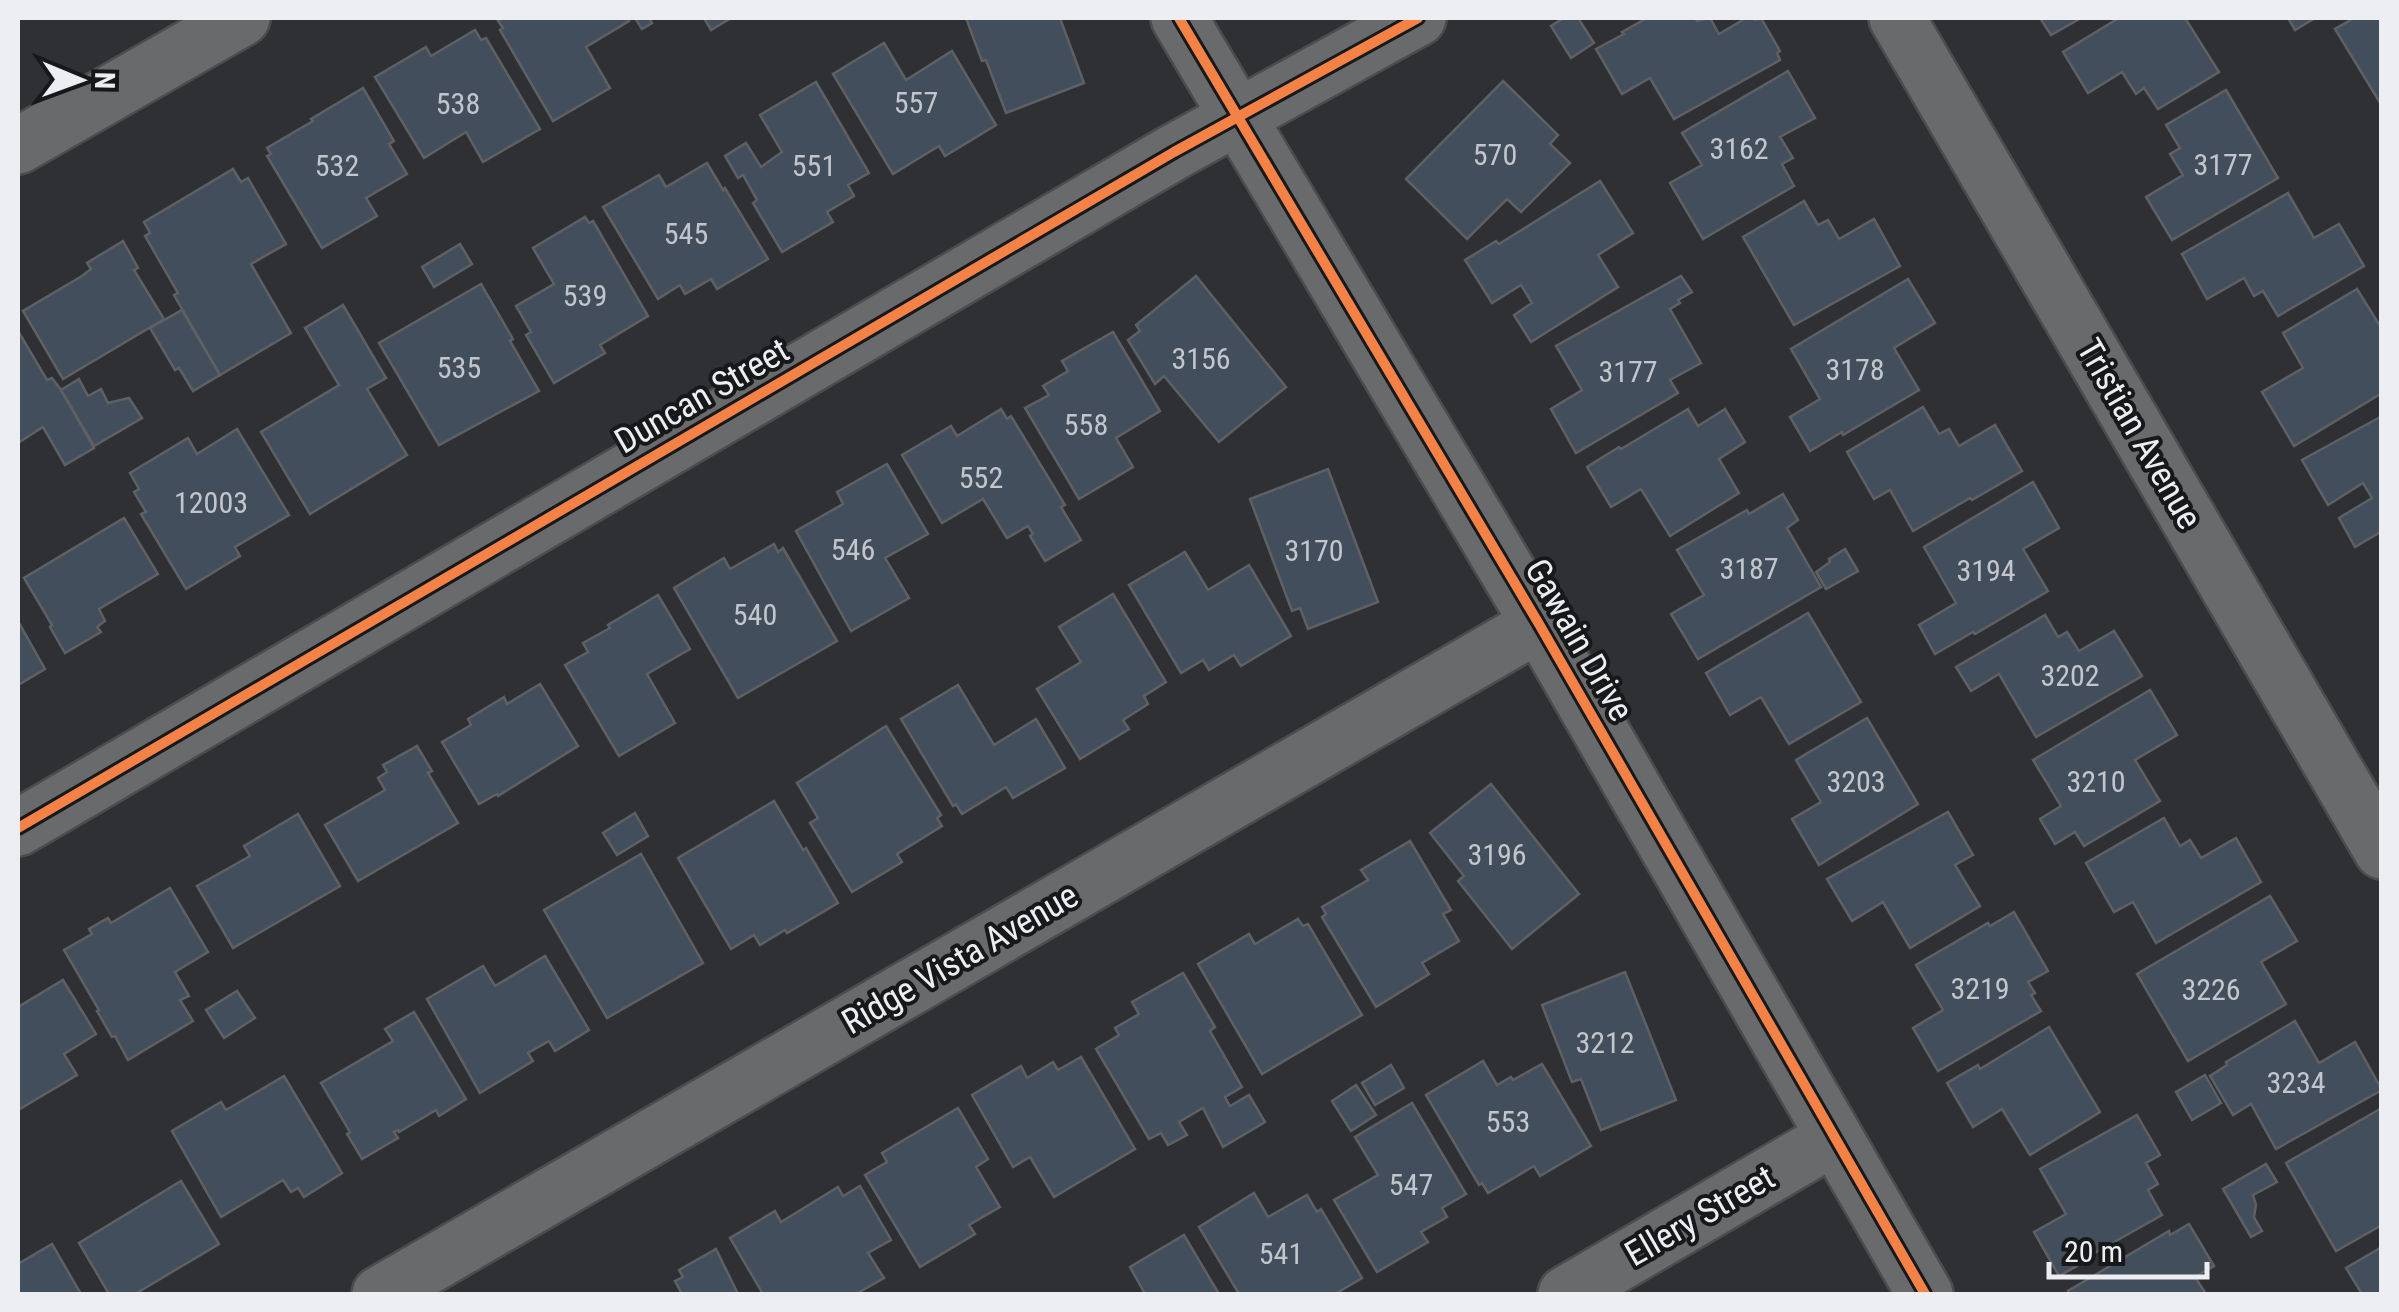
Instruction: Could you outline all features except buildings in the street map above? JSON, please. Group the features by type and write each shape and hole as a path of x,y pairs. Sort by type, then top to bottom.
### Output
{"street":[{"path":"18,146 242,18"},
{"name":"Gawain Drive","path":"1179,18 1539,624 1924,1294"},
{"name":"Duncan Street","path":"18,828 1237,116 1418,18"},
{"name":"Tristian Avenue","path":"1897,18 2382,851"},
{"name":"Ridge Vista Avenue","path":"380,1294 1539,624"},
{"name":"Ellery Street","path":"1566,1294 1833,1138"}],"cycle path":[{"path":"1179,18 1539,624 1925,1294"},
{"path":"18,828 1174,152 1418,18"}]}
